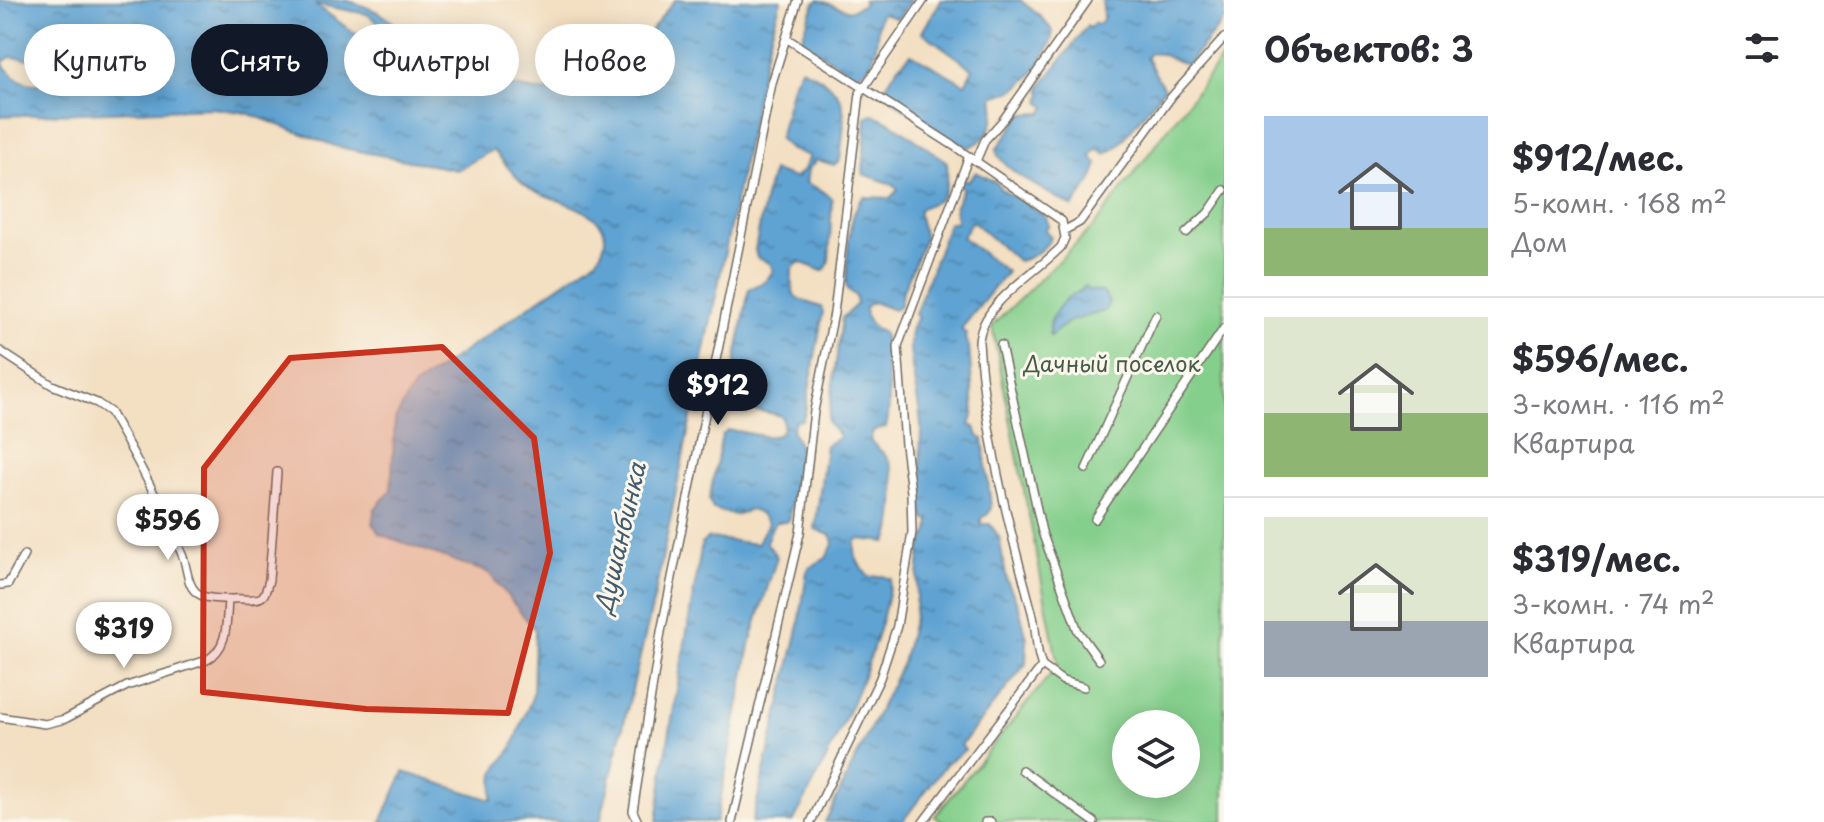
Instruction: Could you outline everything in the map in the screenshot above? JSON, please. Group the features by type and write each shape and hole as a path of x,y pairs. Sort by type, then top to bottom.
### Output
{"street":[{"path":"638,822 633,811 661,632 772,83 798,0"},
{"path":"732,822 800,533 814,411 834,313 855,123 862,87 924,0"},
{"path":"811,822 880,678 897,626 912,532 898,346 972,159 1088,0"},
{"path":"786,38 1062,221 1065,230 1061,247 1003,299 983,321 980,331 986,417 1042,666 1063,681 1084,687"},
{"path":"1065,230 1080,222 1172,96 1224,38"},
{"path":"1186,233 1208,213 1224,190"},
{"path":"1086,469 1156,315"},
{"path":"1095,519 1224,328"},
{"path":"1001,345 1042,532 1078,631 1099,660"},
{"path":"0,351 52,385 97,403 110,412 161,508 192,588 199,594 228,600 257,600 265,594 269,580 277,472"},
{"path":"0,585 8,584 24,555"},
{"path":"0,717 53,723 101,702 127,686 207,660 224,640 228,600"},
{"path":"923,822 1042,666"},
{"path":"1022,770 1094,822"},
{"path":"985,822 991,822"}],"highlighted area":[{"path":"442,347 534,438 550,553 508,713 366,709 203,692 204,468 290,358"}],"green space":[{"name":"Дачный поселок","path":"1224,55 1224,822 942,822 935,816 1058,665 992,326 1094,226"}],"water":[{"name":"Душанбинка","path":"0,0 347,0 382,14 395,24 380,24 367,14 315,4 344,26 344,96 519,96 519,88 535,90 535,96 675,96 675,24 657,24 675,0 781,0 765,56 654,599 600,822 381,822 404,772 492,800 494,773 513,746 533,695 535,630 489,573 379,534 373,523 374,510 391,490 395,419 413,387 596,260 604,243 604,230 597,220 584,212 528,187 493,150 457,170 338,147 247,113 214,108 0,116"},
{"path":"819,0 849,11 864,4 863,0 912,0 897,19 883,13 880,15 873,57 864,71 855,76 801,40 815,2"},
{"path":"941,0 1020,0 1053,31 1044,57 1032,73 1012,91 993,97 994,114 990,129 981,141 966,148 902,107 883,91 898,67 911,54 965,84 973,69 922,32"},
{"path":"1102,0 1224,0 1224,20 1187,65 1161,54 1151,53 1146,57 1164,89 1118,146 1106,154 1097,148 1091,157 1098,164 1092,180 1073,207 1007,166 996,150 1022,114 1042,113 1046,107 1040,102 1040,88 1087,26 1090,28 1094,23 1100,24 1104,17"},
{"path":"801,68 830,86 838,95 844,116 840,160 834,165 817,160 808,169 806,183 832,199 829,262 822,271 800,262 792,268 795,296 821,307 823,312 805,413 802,420 795,421 792,430 799,446 799,455 789,518 772,527 766,542 777,557 751,640 716,822 657,822 702,543 708,538 757,544 768,523 761,514 750,510 735,515 713,509 709,500 722,435 730,431 774,436 783,427 782,417 745,409 729,397 749,289 765,282 773,271 770,263 757,258 755,250 773,171 794,178 803,171 810,156 791,150 779,139 792,85"},
{"path":"872,114 892,123 947,162 946,183 941,197 919,210 925,238 900,305 894,310 873,302 865,307 870,323 883,333 889,396 886,427 873,431 870,440 891,466 894,500 887,542 859,539 855,551 859,565 869,577 891,579 875,641 852,704 793,822 752,822 799,625 807,572 826,558 834,543 832,536 815,529 826,445 840,437 828,422 842,318 857,304 855,295 848,291 846,284 851,225 858,204 864,197 890,198 898,190 892,184 863,174 866,117"},
{"path":"976,172 1045,216 1049,225 1045,230 1051,237 1038,252 1018,261 972,221 962,237 1007,272 961,329 969,346 974,413 970,425 983,439 991,507 988,514 981,518 981,524 990,524 999,537 1007,581 1019,607 1027,638 1026,664 961,745 965,750 947,763 902,822 825,822 902,663 914,617 921,546 929,531 930,519 926,520 922,512 921,429 910,338 912,326 918,318 915,314 949,222 956,223 955,207 963,188 957,184 962,178 968,181"},
{"path":"1085,286 1088,290 1103,292 1109,302 1105,311 1070,321 1050,336 1049,326 1057,310"}]}
